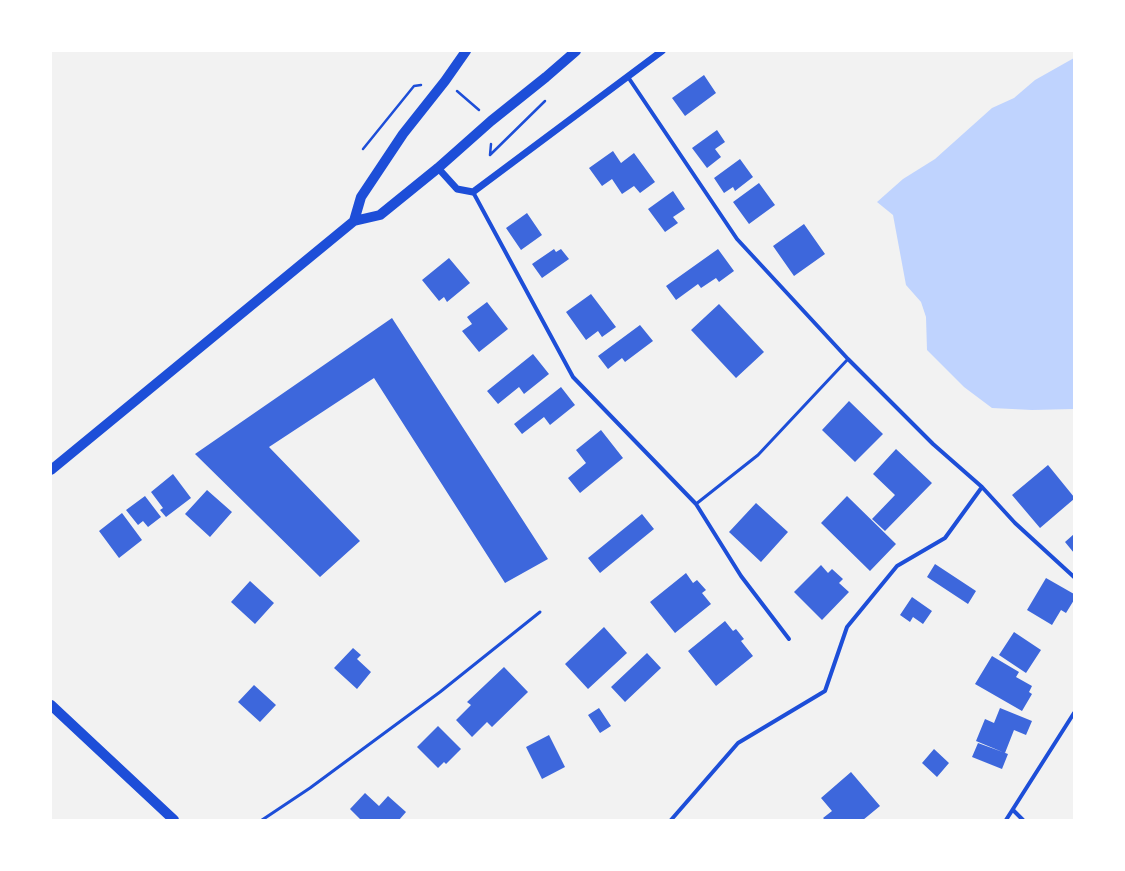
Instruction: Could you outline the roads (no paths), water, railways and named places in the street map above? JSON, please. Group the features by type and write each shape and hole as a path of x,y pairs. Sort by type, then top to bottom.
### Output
{"main road":[{"path":"354,221 361,197 403,134 445,81 466,51"},
{"path":"51,470 354,221 380,215 576,51"},
{"path":"51,705 174,820"}],"street":[{"path":"438,168 457,189 473,192 662,51"},
{"path":"628,77 737,239 848,358 933,444 982,487 1015,523 1074,577"},
{"path":"473,192 573,377 696,504 741,576 789,639"},
{"path":"671,820 738,743 825,691 847,627 897,566 945,538 982,487"},
{"path":"1006,820 1074,713"},
{"path":"1013,810 1022,820"}],"lane":[{"path":"696,504 758,455 848,358"},
{"path":"262,820 310,788 440,692 540,612"}],"water":[{"path":"1074,58 1074,409 1032,410 992,408 964,387 927,350 926,317 921,302 906,285 893,215 877,202 903,179 935,159 992,108 1014,98 1035,80"}]}
